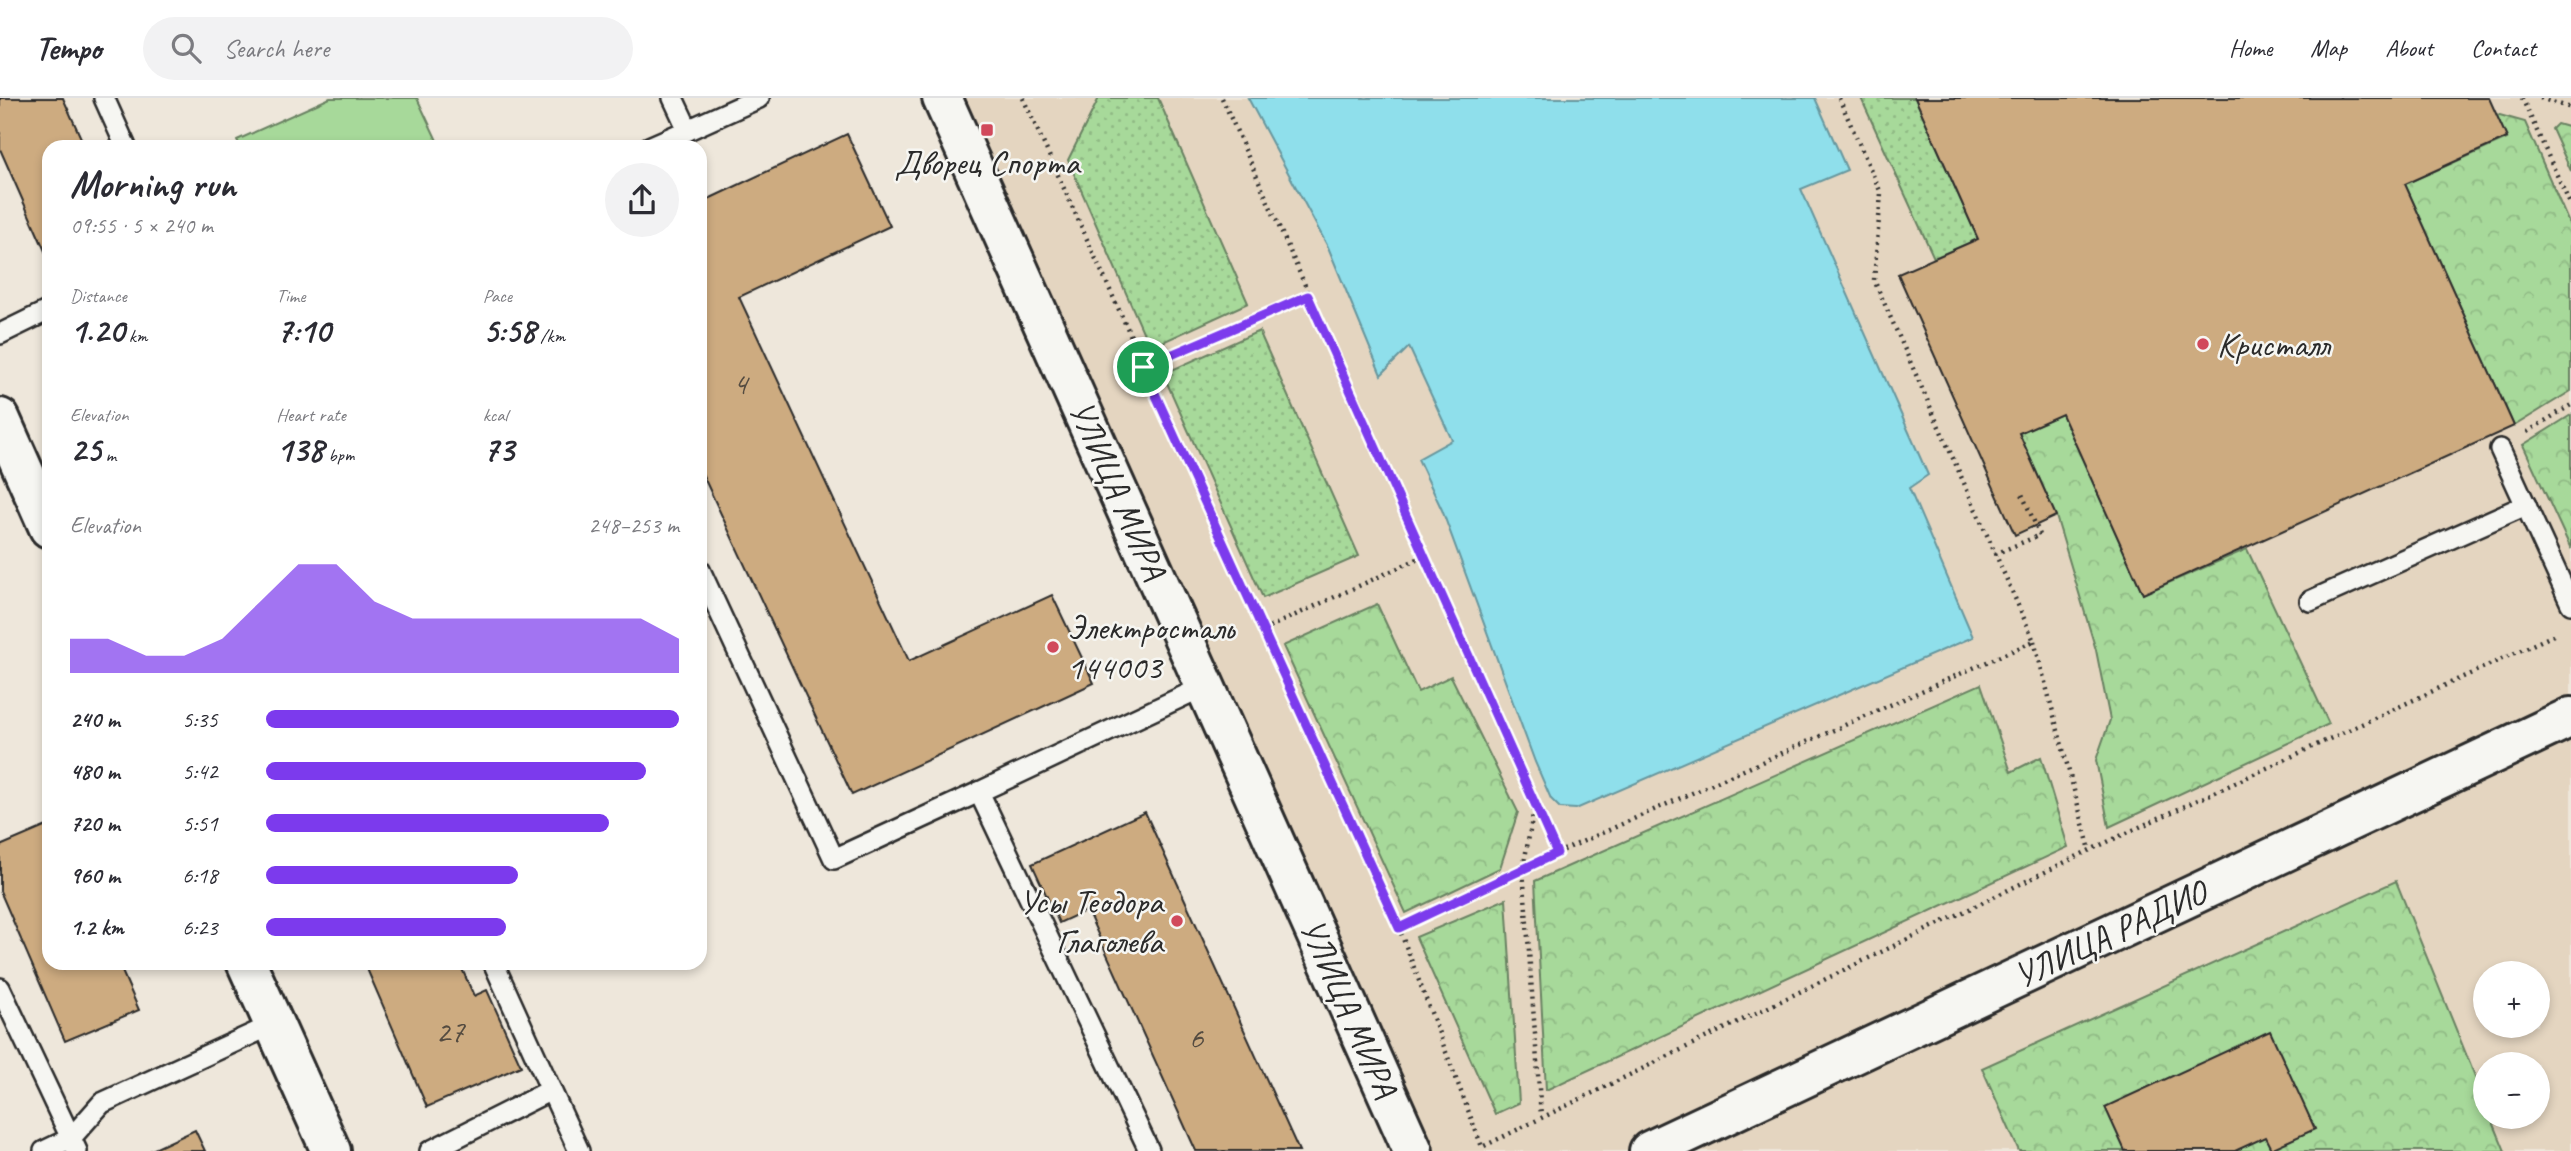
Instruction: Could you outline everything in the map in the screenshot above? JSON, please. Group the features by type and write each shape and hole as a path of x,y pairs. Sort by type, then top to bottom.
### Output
{"main road":[{"name":"УЛИЦА МИРА","path":"942,98 1413,1151"},
{"path":"0,418 42,512"},
{"name":"УЛИЦА РАДИО","path":"1649,1151 2571,716"},
{"path":"250,970 331,1151"}],"lane":[{"path":"104,98 123,140"},
{"path":"673,98 688,130"},
{"path":"665,140 759,98"},
{"path":"0,334 42,313"},
{"path":"2500,449 2571,604"},
{"path":"2310,601 2526,505"},
{"path":"707,585 834,859 1205,686"},
{"path":"979,792 1149,1150 1147,1151"},
{"path":"497,970 579,1151"},
{"path":"0,988 74,1145"},
{"path":"44,1151 74,1145 102,1103 274,1024"},
{"path":"430,1151 551,1090"}],"path":[{"path":"1023,98 1399,928 1482,1147 2090,850 2571,626"},
{"path":"1222,98 1557,853"},
{"path":"1839,98 1881,192 1874,280 2034,641 2090,850"},
{"path":"2522,98 2571,206"},
{"path":"2540,98 2571,108"},
{"path":"1143,367 1308,296"},
{"path":"2500,449 2571,405"},
{"path":"1995,554 2040,535 2022,494"},
{"path":"1263,630 1426,555"},
{"path":"1399,928 1557,853 2034,641"},
{"path":"1535,802 1523,869 1541,1116"}],"shaded area":[{"path":"942,98 2571,98 2571,1151 1413,1151"}],"green space":[{"path":"330,98 417,98 437,140 237,140"},
{"path":"1099,98 1158,98 1248,303 1150,348 1068,160"},
{"path":"1861,98 1915,98 1978,239 1934,258"},
{"path":"2496,114 2525,122 2571,228 2571,391 2514,426 2405,184 2507,139"},
{"path":"2557,124 2571,128 2571,171 2552,129"},
{"path":"1259,331 1359,556 1263,598 1163,374"},
{"path":"2062,414 2143,594 2247,549 2329,724 2109,827 2096,760 2110,720 2096,650 2056,516 2019,433"},
{"path":"2571,415 2571,549 2523,445"},
{"path":"1377,604 1418,692 1451,676 1518,812 1500,868 1406,913 1283,646"},
{"path":"1981,684 2011,772 2041,757 2068,847 1546,1090 1535,881"},
{"path":"2396,881 2473,1071 2473,1129 2496,1129 2505,1151 2019,1151 1982,1068"},
{"path":"1506,899 1519,1103 1495,1114 1416,937"}],"water":[{"path":"1248,98 1815,98 1847,170 1801,189 1928,475 1909,488 1973,637 1576,809 1560,808 1551,799 1535,762 1442,510 1418,459 1452,440 1409,347 1381,375 1328,247"}],"building":[{"path":"0,98 63,98 82,140 42,140 42,244 0,149"},
{"name":"Кристалл","path":"1915,98 2489,98 2507,138 2405,184 2514,426 2143,594 2062,414 2019,433 2056,516 2015,535 1898,274 1978,239"},
{"path":"847,134 890,226 739,297 909,661 1052,595 1094,683 852,795 707,484 707,200"},
{"path":"1145,812 1299,1151 1196,1151 1087,910 1059,923 1032,864"},
{"path":"42,828 42,970 122,970 139,1010 65,1041 0,891 0,846"},
{"path":"367,970 463,970 474,996 487,990 521,1066 427,1107"},
{"path":"2270,1031 2315,1129 2271,1149 2265,1137 2235,1151 2125,1151 2105,1107"},
{"path":"195,1130 205,1151 150,1151"}],"place":[{"name":"Дворец Спорта","path":"987,130"},
{"name":"Кристалл","path":"2203,344"},
{"name":"Электросталь 144003","path":"1053,647"},
{"name":"Усы Теодора Глаголева","path":"1177,921"}],"route":[{"path":"1308,296 1557,853 1399,928 1143,367 1308,296"}]}
